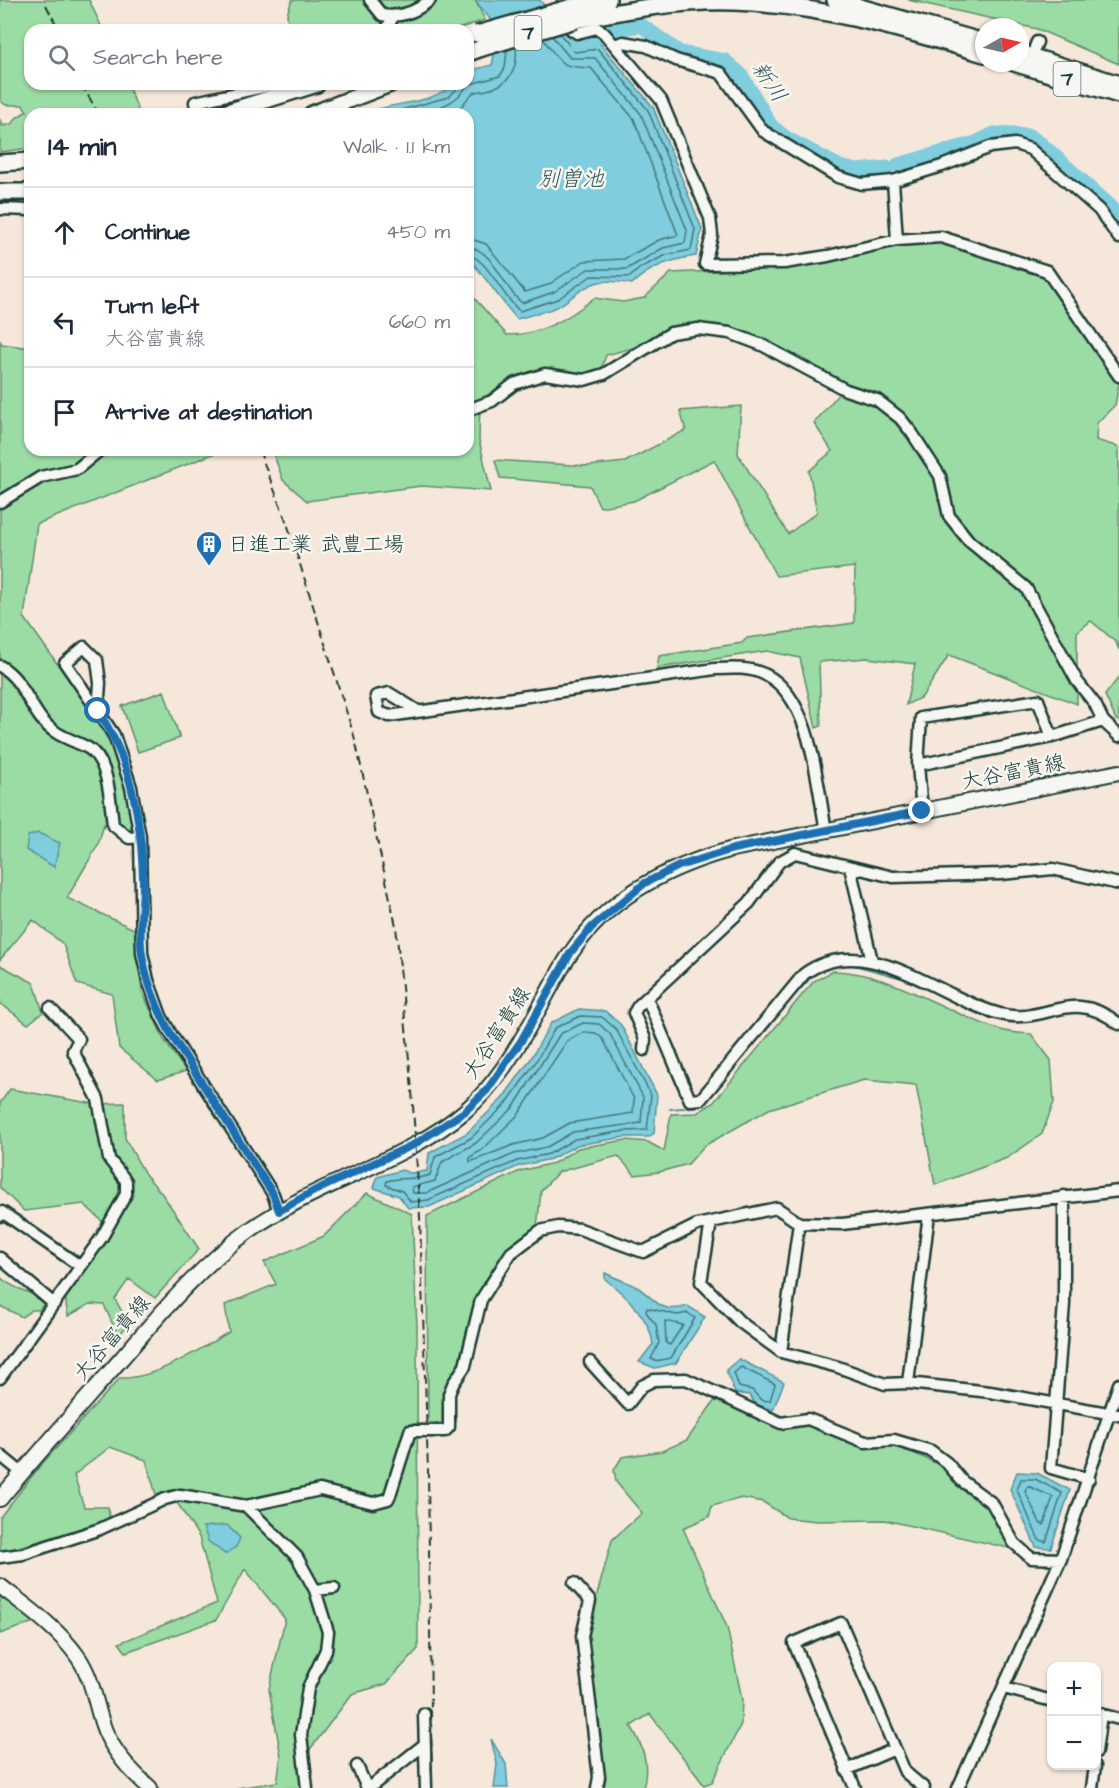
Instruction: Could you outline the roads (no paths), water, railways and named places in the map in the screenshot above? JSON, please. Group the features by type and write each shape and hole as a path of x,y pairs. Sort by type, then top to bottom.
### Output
{"highway":[{"name":"7","path":"474,43 570,9 608,0"},
{"path":"835,0 975,39"},
{"name":"7","path":"570,9 733,2 781,5 858,17 975,51"},
{"name":"7","path":"1029,56 1119,84"},
{"name":"7","path":"1029,68 1119,95"},
{"path":"240,108 298,90"},
{"path":"328,108 374,90"},
{"path":"0,163 24,161"},
{"path":"0,192 24,192"}],"main road":[{"name":"大谷富貴線","path":"0,1499 180,1293 231,1244 279,1211 314,1191 415,1144 464,1112 487,1090 516,1049 571,952 592,927 645,883 679,866 705,857 1119,772"},
{"path":"0,1586 61,1638 78,1657 91,1682 104,1729 115,1751 129,1770 150,1788"}],"street":[{"path":"370,0 382,15 393,16 416,10 430,0"},
{"path":"570,9 572,29 578,33 597,28 615,45 661,100 710,218 712,235 705,264 784,262 828,256 897,240 941,237 1047,271 1119,376"},
{"path":"389,24 393,16"},
{"path":"615,45 623,42 646,46 676,60 721,73 763,131 837,177 854,182 862,184 893,181 942,166 990,147 1015,144 1030,149 1099,210 1119,238"},
{"path":"196,108 195,102 250,90"},
{"path":"893,181 897,240"},
{"path":"0,209 24,210"},
{"path":"474,408 492,401 514,384 545,374 584,380 604,374 671,333 698,329 730,333 762,345 846,390 877,400 900,418 940,476 949,516 962,533 996,566 1026,588 1077,681 1095,704 1103,721 1119,736"},
{"path":"0,502 41,477 77,469 93,456"},
{"path":"98,711 100,683 97,660 84,647 65,663 114,735 123,756 140,837 142,953 161,1016 273,1194 279,1211"},
{"path":"0,666 10,672 28,695 41,719 60,737 90,749 106,774 113,825 129,838 140,837"},
{"path":"418,711 715,669 741,667 765,674 785,688 796,705 806,730 826,831"},
{"path":"922,811 918,765 921,718 1038,699 1052,737"},
{"path":"918,765 1052,737 1103,721"},
{"path":"644,1050 645,1039 634,1013 748,903 779,862 795,853 893,877 1001,874 1053,869 1119,884"},
{"path":"850,867 872,961"},
{"path":"647,998 690,1100 701,1099 804,974 820,963 838,958 872,961 1002,1015 1021,1015 1071,1005 1096,1010 1119,1024"},
{"path":"0,1378 102,1237 126,1194 126,1181 109,1159 98,1099 73,1051 79,1039 50,1008"},
{"path":"0,1557 23,1554 100,1529 165,1499 180,1495 246,1506 320,1490 373,1503 383,1502 390,1495 410,1431 445,1431 449,1427 449,1394 465,1366 481,1300 497,1272 518,1248 540,1231 558,1227 580,1229 643,1252 697,1225 777,1208 799,1223 842,1224 1119,1191"},
{"path":"1064,1196 1064,1304 1055,1402 1052,1468 1089,1479"},
{"path":"0,1216 2,1212 80,1266"},
{"path":"908,1383 929,1214"},
{"path":"711,1222 701,1282 740,1322 781,1352 885,1384 908,1383 1055,1402 1115,1414"},
{"path":"781,1352 799,1223"},
{"path":"0,1258 54,1304"},
{"path":"590,1362 628,1404 642,1386 654,1380 686,1379 781,1423 808,1419 865,1442 894,1440 931,1451 947,1463 963,1481 992,1503 1014,1543 1031,1558 1061,1559"},
{"path":"958,1788 1061,1559 1115,1414 1119,1384"},
{"path":"0,1455 22,1473"},
{"path":"246,1506 297,1557 315,1590 328,1632 326,1650 308,1688 301,1735 307,1788"},
{"path":"574,1583 590,1601 582,1636 599,1777 597,1788"},
{"path":"315,1590 334,1588"},
{"path":"855,1788 794,1643 841,1623 905,1773 924,1788"},
{"path":"1004,1688 1047,1700"},
{"path":"424,1714 426,1788"},
{"path":"1101,1714 1119,1719"},
{"path":"357,1766 368,1788 424,1744"},
{"path":"846,1770 895,1749"},
{"path":"1092,1788 1094,1770"}],"water":[{"name":"別曽池","path":"475,0 540,0 576,47 599,42 653,107 702,229 696,256 661,265 632,284 610,281 594,284 557,307 517,319 474,265 474,108 382,108 422,100 445,90 474,90 474,70 492,65 494,55 490,19"},
{"path":"38,833 60,843 54,867 26,850 28,836"},
{"path":"579,1009 605,1011 621,1025 657,1095 654,1133 649,1137 625,1137 577,1145 551,1159 519,1166 429,1207 408,1208 399,1196 374,1188 377,1177 402,1170 410,1173 427,1171 429,1153 467,1133 502,1099 530,1060 551,1023"},
{"path":"605,1273 637,1287 665,1307 671,1309 688,1306 705,1317 676,1363 655,1368 639,1362 653,1344 651,1334 636,1308 605,1279"},
{"path":"739,1359 784,1382 773,1410 757,1405 749,1395 735,1393 726,1370"},
{"path":"1017,1472 1037,1473 1070,1490 1051,1548 1036,1547 1010,1489"},
{"path":"227,1525 240,1538 236,1547 225,1554 208,1541 203,1527"},
{"path":"491,1739 506,1764 508,1788 494,1788 497,1764"}],"waterway":[{"name":"新川","path":"610,30 641,25 680,53 725,61 741,75 771,126 786,138 840,167 857,171 887,168"},
{"name":"新川","path":"576,43 602,35"},
{"name":"新川","path":"898,165 976,143 994,134 1029,136 1110,206 1119,218"},
{"path":"850,964 902,978 960,1004"},
{"path":"789,1001 814,974"},
{"path":"996,1018 1021,1021 1037,1019"},
{"path":"706,1100 730,1072"},
{"path":"670,1109 696,1107 702,1103"}],"railway":[{"path":"46,5 56,24"},
{"path":"85,90 95,108"},
{"path":"261,456 287,523 355,739 396,926 412,1090 420,1217 428,1472 432,1788"}],"place":[{"name":"日進工業 武豊工場","path":"209,567"}]}
